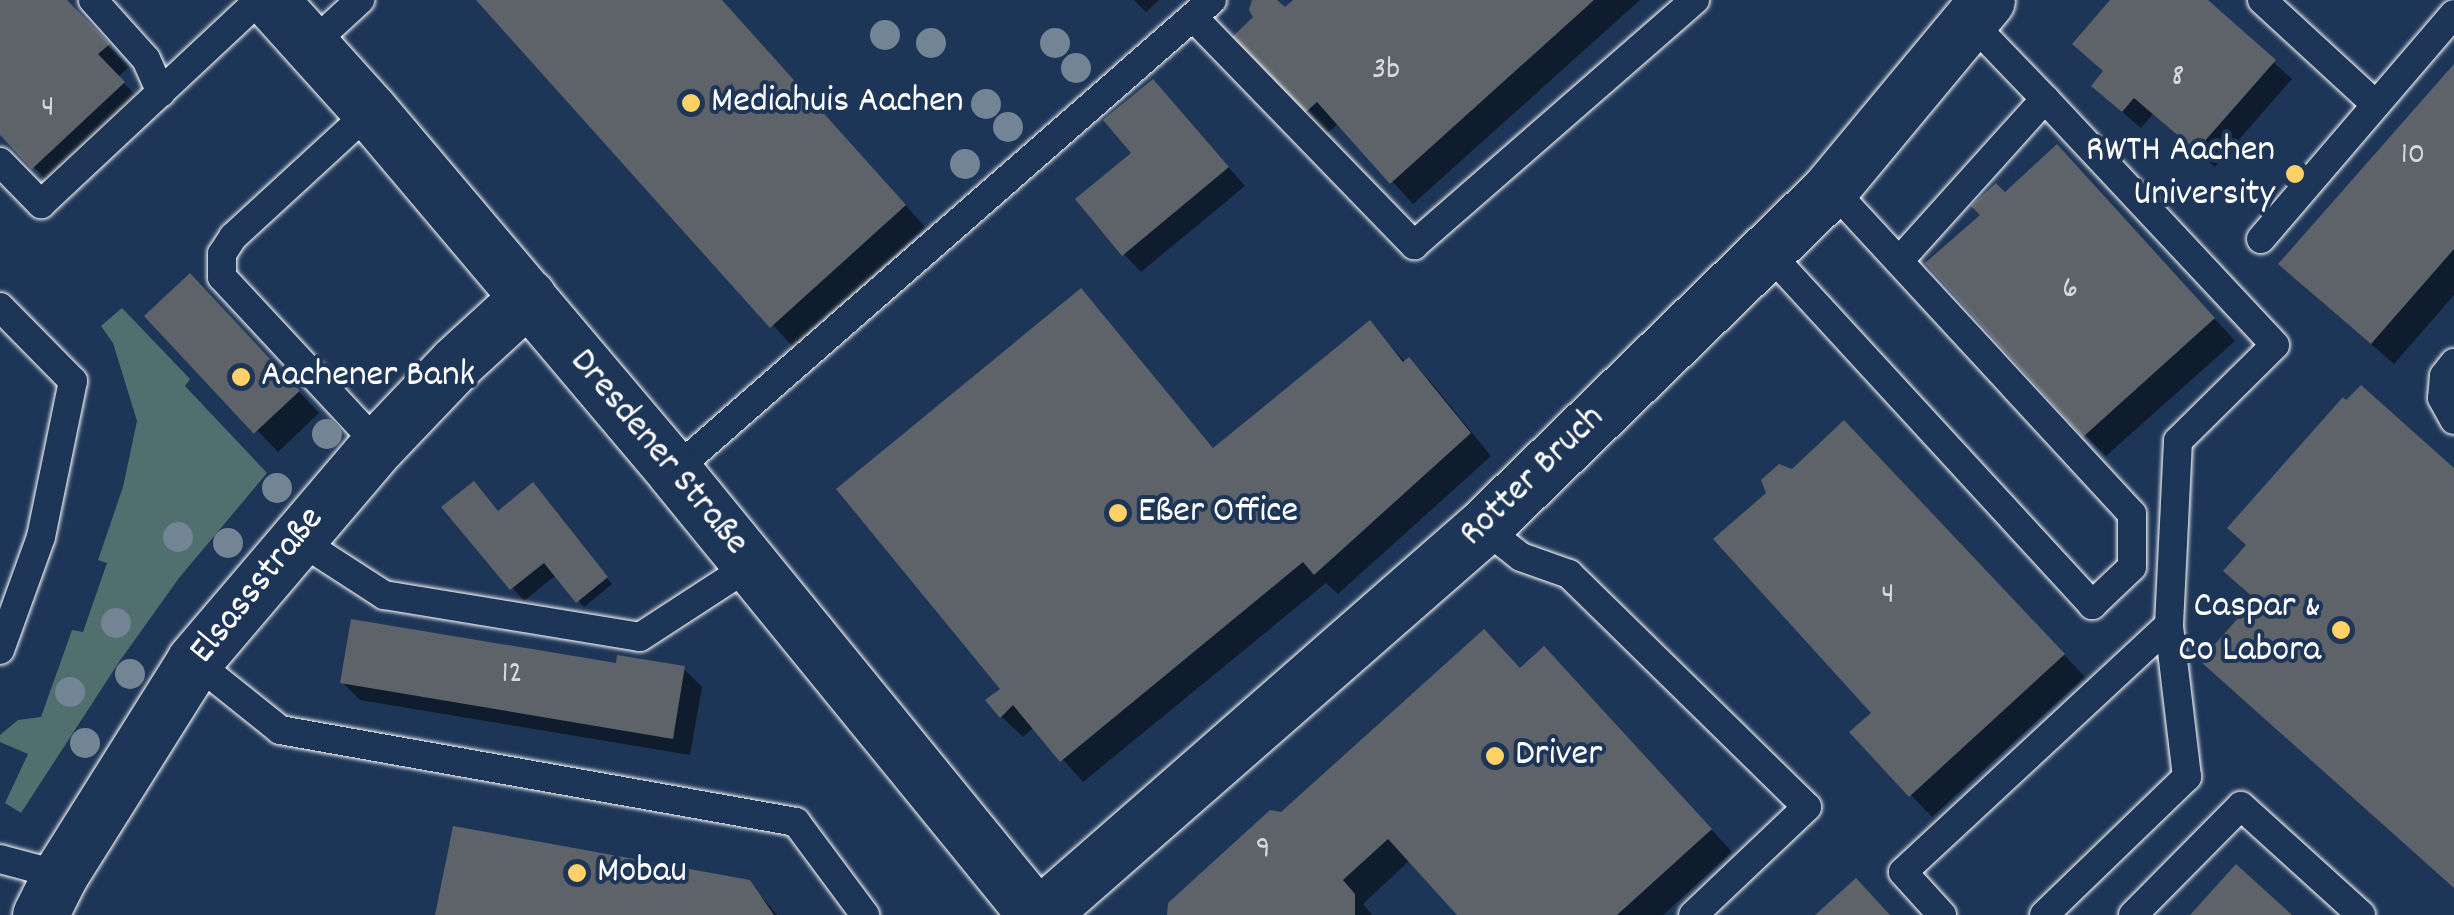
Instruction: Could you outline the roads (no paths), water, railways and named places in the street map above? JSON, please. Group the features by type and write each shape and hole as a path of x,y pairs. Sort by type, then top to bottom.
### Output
{"street":[{"name":"Dresdener Straße","path":"270,0 528,298 1038,915"},
{"name":"Rotter Bruch","path":"1038,915 1483,527 1831,188 1979,10"},
{"name":"Elsassstraße","path":"50,895 194,662 378,445 456,362 528,298"}],"lane":[{"path":"92,0 146,59 160,93"},
{"path":"0,162 41,204 259,0"},
{"path":"310,45 360,0"},
{"path":"674,472 1202,8 1414,246 1695,0"},
{"path":"2262,0 2375,104"},
{"path":"1979,10 2045,98 2274,345 2178,441 2169,625 2187,776 2044,915"},
{"path":"2261,239 2454,14"},
{"path":"1899,261 2045,98"},
{"path":"370,112 233,236 222,254 222,277 378,445"},
{"path":"1767,251 2092,605 2132,567 2132,514 1831,188"},
{"path":"0,307 73,381 40,537 0,650"},
{"path":"2454,364 2444,376 2442,398 2454,420"},
{"path":"1483,527 1521,557 1569,574 1807,808 1693,915"},
{"path":"296,538 384,595 640,637 751,565"},
{"path":"1942,915 1903,872 2169,625"},
{"path":"194,662 280,730 796,822 865,915"},
{"path":"2133,915 2241,806 2361,915"},
{"path":"0,859 50,895"}],"place":[{"name":"Mediahuis Aachen","path":"691,103"},
{"name":"RWTH Aachen University","path":"2295,174"},
{"name":"Aachener Bank","path":"241,377"},
{"name":"Eßer Office","path":"1118,513"},
{"name":"Caspar & Co Labora","path":"2341,630"},
{"name":"Driver","path":"1495,756"},
{"name":"Mobau","path":"577,873"}]}
